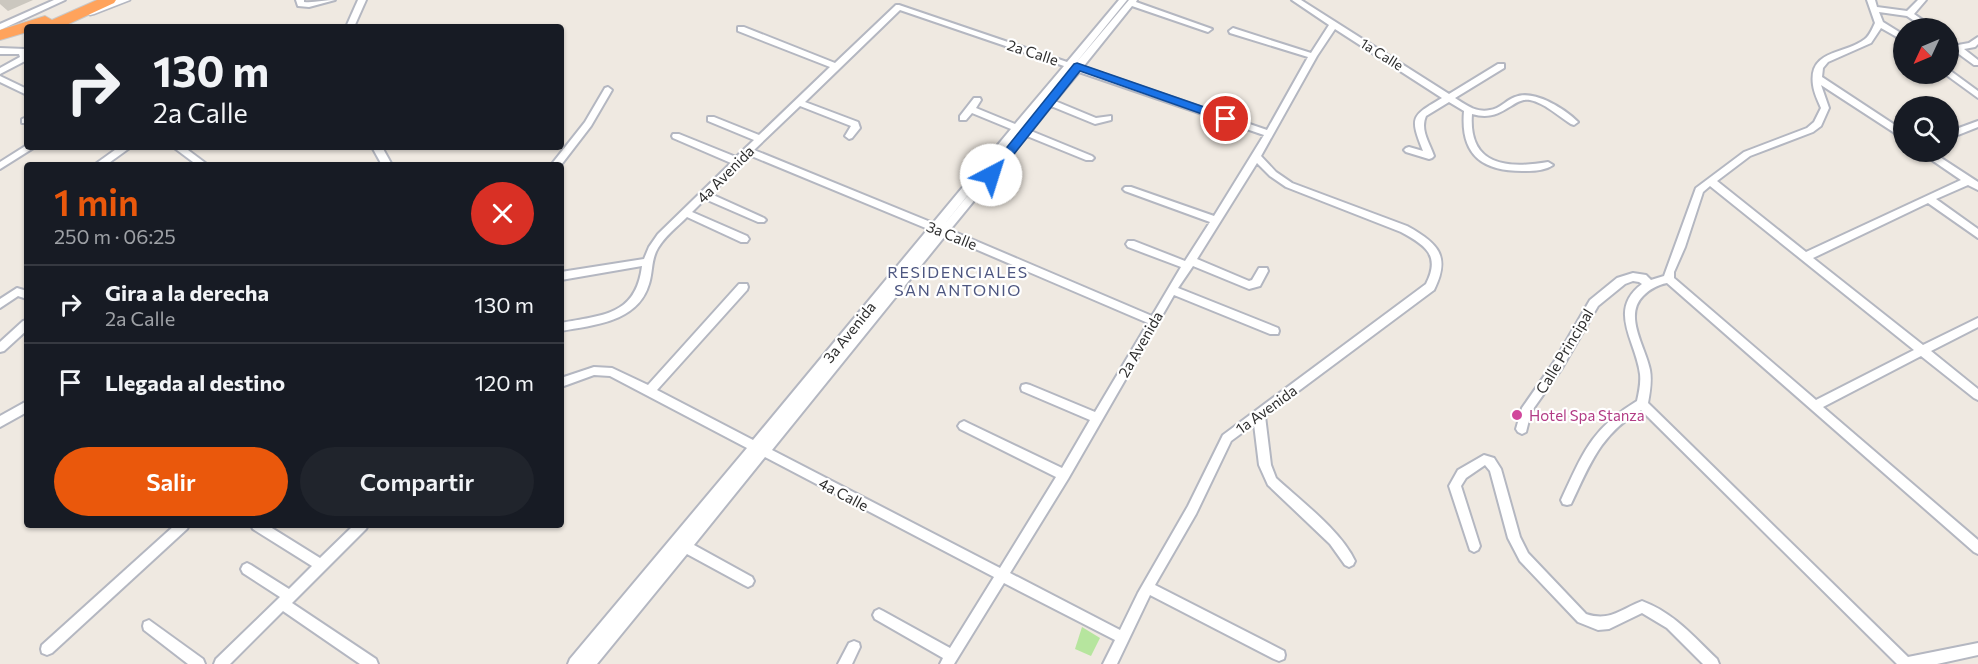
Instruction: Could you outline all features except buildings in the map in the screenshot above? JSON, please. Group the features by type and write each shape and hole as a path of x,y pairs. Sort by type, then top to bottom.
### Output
{"highway":[{"path":"44,24 91,0"},
{"path":"45,24 109,0"},
{"path":"0,35 24,29"},
{"path":"0,41 24,32"},
{"path":"0,50 24,44"}],"street":[{"path":"0,27 61,0"},
{"path":"45,24 124,0"},
{"path":"300,0 301,4 309,5 331,0"},
{"path":"351,24 362,0"},
{"name":"1a Calle","path":"1296,0 1468,110"},
{"path":"1909,14 1922,0"},
{"path":"1129,1 1208,28"},
{"name":"3a Avenida","path":"575,664 758,449 1129,1"},
{"path":"1873,5 1909,14 1915,18"},
{"path":"1669,279 1669,272 1700,190 1748,154 1810,130 1818,124 1825,108 1817,85 1821,63 1868,42 1875,35 1879,23 1873,5"},
{"name":"2a Calle","path":"899,7 1074,65 1269,134"},
{"name":"4a Avenida","path":"564,326 623,312 637,301 644,285 647,262 654,245 760,139 899,7"},
{"path":"1879,23 1893,32"},
{"name":"2a Avenida","path":"949,660 1064,474 1172,290 1256,157 1313,56 1334,24"},
{"path":"741,29 837,67"},
{"path":"1233,31 1313,56"},
{"path":"1959,48 1972,45 1978,40"},
{"path":"1959,50 1977,63"},
{"path":"0,71 24,59"},
{"path":"1409,150 1429,156 1420,134 1419,120 1430,109 1501,66"},
{"path":"1817,78 1893,129"},
{"path":"0,79 24,91"},
{"path":"1959,80 1978,94"},
{"path":"558,162 588,124 608,90"},
{"path":"1548,165 1522,167 1486,163 1473,150 1466,129 1468,110 1492,113 1505,109 1518,98 1528,98 1574,122"},
{"path":"963,118 977,100"},
{"path":"1045,101 1095,121 1108,118"},
{"path":"800,103 855,124 856,128 849,136"},
{"path":"970,109 1089,158"},
{"path":"711,119 760,139"},
{"path":"1959,132 1978,124"},
{"path":"676,136 738,162"},
{"path":"0,166 25,150"},
{"path":"104,162 122,150"},
{"path":"182,150 198,162"},
{"name":"3a Calle","path":"749,152 1154,321"},
{"name":"1a Avenida","path":"1110,664 1148,588 1192,510 1227,438 1430,287 1437,275 1438,261 1434,251 1422,238 1289,185 1273,174 1256,157"},
{"path":"1941,162 1978,187"},
{"path":"1805,257 1969,180"},
{"path":"1710,181 1978,395"},
{"path":"1128,189 1215,220"},
{"path":"705,195 761,220"},
{"path":"1930,200 1978,234"},
{"path":"686,213 744,239"},
{"path":"1131,244 1249,285 1256,283 1263,271"},
{"path":"564,276 647,262"},
{"name":"Calle Principal","path":"1522,429 1527,411 1558,365 1594,303 1621,281 1633,277 1642,278 1650,285"},
{"path":"1642,405 1646,374 1629,312 1633,296 1658,280 1669,279 1978,548"},
{"path":"650,390 742,287"},
{"path":"1172,290 1274,331"},
{"path":"0,304 17,292 24,295"},
{"path":"1816,405 1978,322"},
{"path":"0,348 24,327"},
{"name":"4a Calle","path":"564,382 603,370 650,390 758,449 1123,638"},
{"path":"1026,388 1097,418"},
{"path":"1567,500 1595,442 1604,430 1615,420 1642,405"},
{"path":"1642,405 1907,664 1978,649"},
{"path":"0,422 24,408"},
{"path":"1259,416 1265,465 1272,481 1334,540 1349,561"},
{"path":"964,426 1064,474"},
{"name":"3a Avenida","path":"589,664 686,547 758,449"},
{"path":"1474,546 1455,486 1462,474 1484,460 1490,462 1495,469 1514,538 1524,557 1582,618 1598,624 1609,623 1642,607 1650,609 1688,638 1712,664"},
{"path":"47,649 180,528"},
{"path":"262,528 320,565"},
{"path":"221,664 359,528"},
{"path":"686,547 748,580"},
{"path":"247,569 371,664"},
{"path":"1148,588 1279,655"},
{"path":"879,615 949,660"},
{"path":"150,626 198,664"},
{"path":"845,664 854,647"}],"green space":[{"path":"1082,627 1100,638 1091,656 1075,649"}],"place":[{"name":"Hotel Spa Stanza","path":"1517,415"}],"district":[{"name":"RESIDENCIALES SAN ANTONIO","path":"958,280"}],"route":[{"path":"991,175 1077,67 1226,119"}]}
